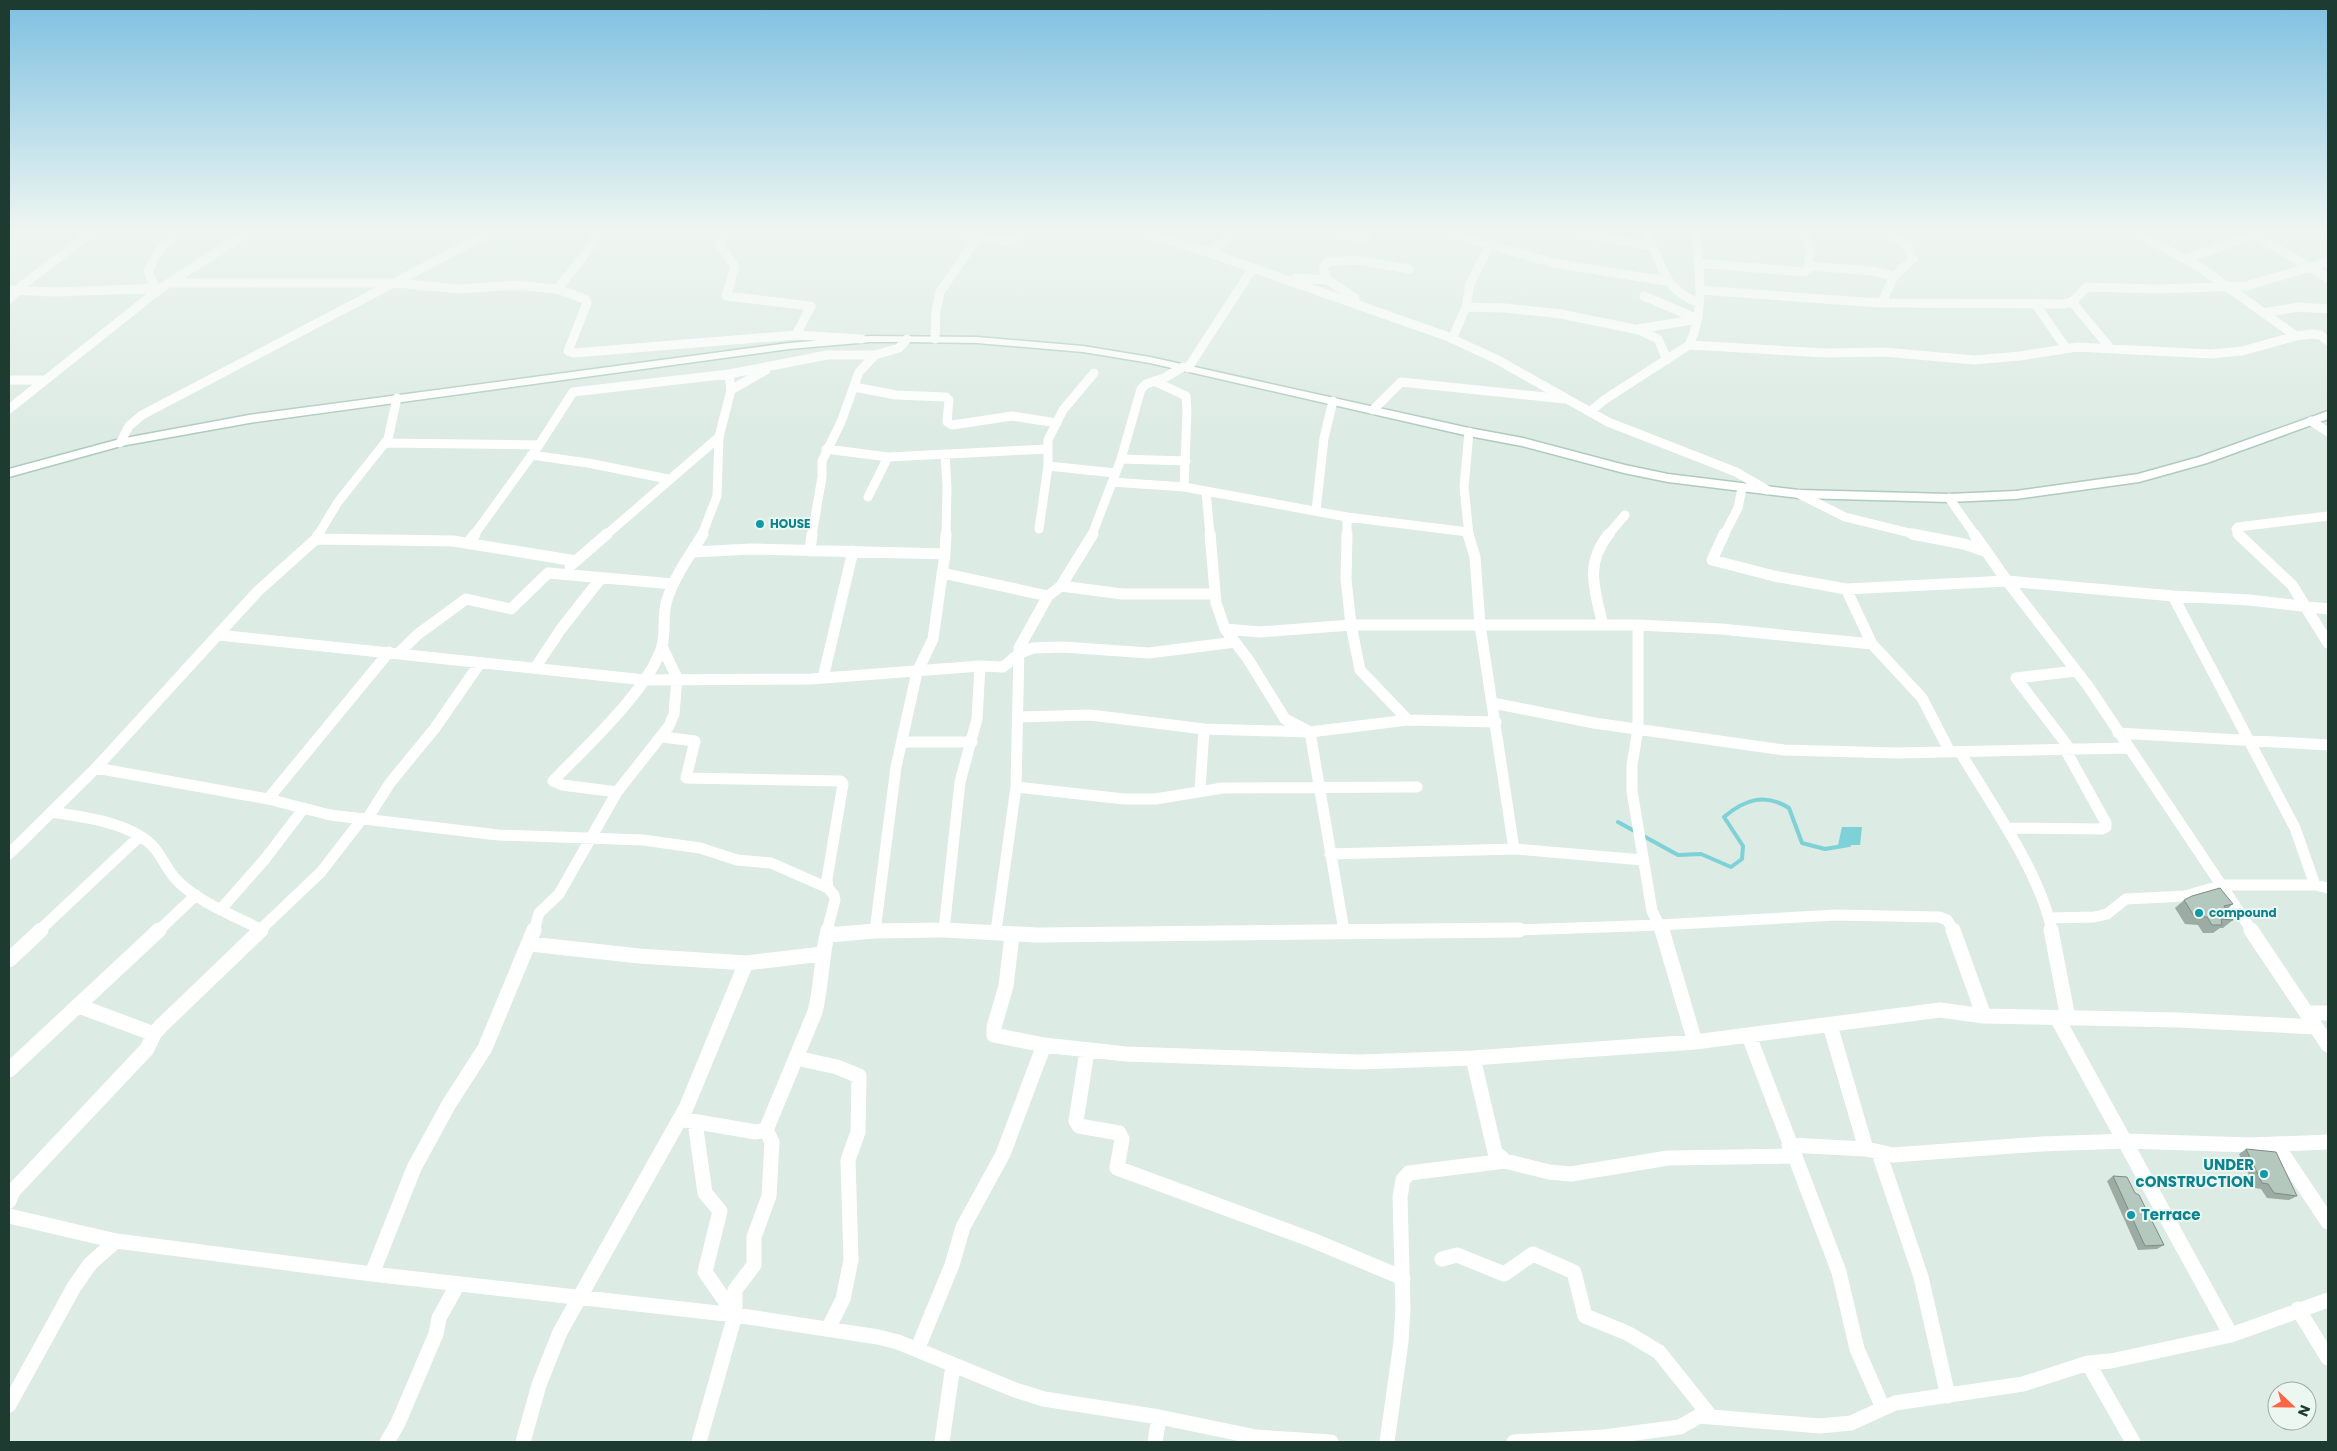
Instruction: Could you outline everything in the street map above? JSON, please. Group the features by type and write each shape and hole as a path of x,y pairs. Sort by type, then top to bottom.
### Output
{"main road":[{"path":"9,473 120,443 249,418 789,346 870,339 934,339 1059,346 1128,356 1469,432 1523,442 1653,475 1799,494 1949,498 2016,495 2139,478 2204,460 2328,415"}],"street":[{"path":"9,410 144,300"},
{"path":"120,443 129,426 142,415 363,300"},
{"path":"586,300 587,303 568,351 570,353 796,335 870,339"},
{"path":"758,300 811,306 796,335"},
{"path":"934,339 938,300"},
{"path":"996,932 1016,787 1019,717 1018,672 1023,641 1048,596 1061,586 1096,528 1121,459 1141,389 1145,384 1164,378 1170,372 1185,368 1231,300"},
{"path":"1348,300 1452,339 1496,359 1629,432 1736,472 1767,490"},
{"path":"1358,300 1367,306"},
{"path":"1452,339 1467,300"},
{"path":"1653,300 1698,319"},
{"path":"1689,300 1699,303"},
{"path":"1591,412 1604,400 1689,345 1697,327 1699,300"},
{"path":"1834,300 1879,303 2036,305 2072,302 2074,300"},
{"path":"1879,303 1883,300"},
{"path":"2244,300 2296,336"},
{"path":"2072,302 2110,348"},
{"path":"2036,305 2066,348"},
{"path":"1466,307 1500,307 1549,311 1633,329 1657,338 1667,360"},
{"path":"2262,313 2298,307 2328,309"},
{"path":"1633,329 1698,319"},
{"path":"1689,345 1841,353 1884,352 1974,360 2020,356 2066,348 2110,348 2211,354 2242,351 2296,336 2320,335 2328,341"},
{"path":"468,542 539,445 573,392 729,374 827,355 875,355 899,348 907,339"},
{"path":"810,551 814,514 822,478 822,461 826,449 841,422 863,365 875,355"},
{"path":"731,390 774,366"},
{"path":"1039,529 1048,466 1048,440 1070,400 1089,381 1094,373"},
{"path":"617,792 562,785 553,781 609,722 645,680 662,646 666,602 672,584 703,533 717,496 719,437 731,390 729,374"},
{"path":"9,380 45,380"},
{"path":"1154,381 1186,396 1184,488"},
{"path":"1373,410 1398,385 1406,382 1569,400"},
{"path":"854,386 896,394 946,397 949,400 947,422 952,425 1012,416 1057,423"},
{"path":"9,854 96,768 258,591 316,539 326,519 338,502 385,444 391,431 397,398"},
{"path":"1316,511 1324,438 1334,401"},
{"path":"2312,421 2328,432"},
{"path":"1469,432 1464,487 1468,532 1475,556 1480,625 1514,849"},
{"path":"564,572 719,437"},
{"path":"385,444 539,445"},
{"path":"826,449 888,457 1048,449"},
{"path":"875,931 892,790 917,672 933,639 945,554 947,487 945,454"},
{"path":"531,455 588,463 668,480"},
{"path":"868,497 888,457"},
{"path":"1121,459 1186,461"},
{"path":"1048,466 1347,517 1468,532"},
{"path":"1742,488 1738,508 1712,560 1765,574 1846,589 2007,581 2173,596 2249,600 2328,609"},
{"path":"1206,492 1215,594 1225,629 1285,719 1310,732"},
{"path":"1799,494 1818,507 1845,517 1891,530 1959,542 1986,552"},
{"path":"1949,498 2007,581 2076,671 2223,885 2328,1045"},
{"path":"1603,625 1592,572 1594,560 1599,548 1625,515"},
{"path":"2328,516 2238,527 2236,529 2292,586 2308,608 2328,643"},
{"path":"1347,517 1346,579 1351,625 1362,675 1408,720"},
{"path":"316,539 468,542 511,548 576,561"},
{"path":"692,552 752,549 945,554"},
{"path":"823,678 839,604 853,552"},
{"path":"268,799 394,653 466,599 511,609 548,574 564,572 601,578 672,584"},
{"path":"942,573 1048,596"},
{"path":"535,668 561,629 601,578"},
{"path":"1061,586 1122,594 1215,594"},
{"path":"1846,589 1872,644 1922,698 1955,752 2007,828 2032,874 2049,918 2062,1018 2231,1335"},
{"path":"2173,596 2295,828 2315,885"},
{"path":"1225,629 1260,632 1351,625 1638,625 1721,629 1872,644"},
{"path":"1638,625 1638,729 1632,765 1632,791 1652,911 1660,925 1695,1042"},
{"path":"219,635 645,680 677,678 823,678 980,666 1003,667 1020,653 1033,648 1063,647 1149,653 1235,642"},
{"path":"372,1274 414,1168 449,1104 484,1048 530,944 539,913 559,894 617,792 662,736 674,714 677,678 662,646"},
{"path":"9,1201 13,1191 147,1049 154,1034 320,872 435,728 480,663"},
{"path":"944,930 960,782 977,719 980,666"},
{"path":"2007,828 2102,829 2106,827 2106,823 2068,749 2016,678 2020,676 2076,671"},
{"path":"1493,703 1594,723 1784,750 1833,753 2128,748"},
{"path":"1019,717 1109,716 1204,729 1310,732 1408,720 1496,722"},
{"path":"1200,790 1204,729"},
{"path":"1310,732 1343,925 1341,930"},
{"path":"2118,733 2328,745"},
{"path":"662,736 695,741 686,778 841,781 843,784 827,879 828,888"},
{"path":"903,742 972,742"},
{"path":"96,768 177,781 268,799 330,815 498,835 643,840 700,848 737,860 772,863 828,888 834,895 835,900 822,954 820,992 815,1012 766,1130"},
{"path":"1016,787 1124,799 1155,799 1200,790 1417,788"},
{"path":"221,909 265,859 304,808"},
{"path":"52,812 106,822 140,836 160,853 174,877 196,895 262,930"},
{"path":"9,960 140,836"},
{"path":"1330,854 1514,849 1643,860"},
{"path":"2049,918 2094,917 2107,914 2126,899 2185,896 2223,885 2315,885 2328,888"},
{"path":"9,1070 80,1006 196,895"},
{"path":"828,935 875,931 944,930 1012,934 1326,933 1341,930 1464,932 1660,925 1684,922 1836,915 1938,917 1947,920 1952,926 1984,1016"},
{"path":"1012,934 1006,986 994,1035 1087,1051 1126,1054 1359,1062 1473,1058 1695,1042 1932,1011 1984,1016 2179,1020 2316,1027"},
{"path":"530,944 639,956 746,963 822,954"},
{"path":"523,1442 549,1353 565,1320 687,1120 746,963"},
{"path":"80,1006 154,1034"},
{"path":"2307,1013 2328,1013"},
{"path":"1830,1025 1873,1151 1921,1277 1948,1396"},
{"path":"1749,1036 1839,1272 1857,1349 1883,1408"},
{"path":"917,1350 952,1265 963,1227 1003,1154 1044,1044"},
{"path":"1087,1051 1076,1121 1079,1126 1119,1133 1122,1139 1117,1168 1303,1236 1403,1278"},
{"path":"796,1058 837,1067 859,1076 858,1132 848,1160 850,1260 843,1299 828,1330"},
{"path":"1473,1058 1495,1152 1505,1161"},
{"path":"687,1120 756,1132 766,1130"},
{"path":"687,1120 706,1193 720,1210 705,1272 735,1315"},
{"path":"699,1442 735,1315 735,1290 754,1265 754,1237 769,1196 772,1142 766,1130"},
{"path":"1387,1442 1401,1342 1403,1278 1400,1197 1403,1180 1409,1173 1505,1161 1549,1172 1571,1174 1668,1158 1792,1150 1873,1151 1893,1155 2040,1144 2126,1141 2251,1145 2328,1142"},
{"path":"2276,1144 2328,1222"},
{"path":"9,1216 116,1241 372,1274 735,1315 878,1337 917,1350 1015,1390 1044,1399 1159,1417 1256,1437 1331,1442"},
{"path":"9,1405 74,1287 90,1264 116,1241"},
{"path":"1442,1259 1458,1255 1504,1274 1533,1254 1574,1272 1585,1316 1627,1333 1659,1352 1711,1417"},
{"path":"387,1442 398,1423 436,1334 439,1318 458,1284"},
{"path":"1514,1442 1604,1440 1680,1427 1699,1416 1820,1426 1851,1422 1895,1403 2023,1384 2088,1363 2111,1361 2231,1335 2298,1309 2328,1300"},
{"path":"2298,1309 2328,1358"},
{"path":"2088,1363 2134,1442"},
{"path":"942,1442 953,1365"},
{"path":"1155,1442 1159,1417"}],"water":[{"path":"1842,827 1862,827 1860,845 1838,845"}],"building":[{"path":"2220,888 2233,904 2224,906 2233,920 2221,919 2222,925 2212,925 2207,917 2194,916 2184,900"},
{"path":"2246,1149 2276,1152 2297,1196 2274,1193 2268,1184 2262,1183"},
{"path":"2113,1176 2127,1177 2135,1193 2139,1195 2164,1245 2145,1246"}],"waterway":[{"path":"1618,822 1678,855 1701,854 1731,867 1742,859 1743,846 1724,817 1747,802 1763,800 1780,803 1789,808 1802,843 1825,849 1849,845"}],"place":[{"name":"HOUSE","path":"760,524"},
{"name":"compound","path":"2199,913"},
{"name":"UNDER cONSTRUCTION","path":"2264,1174"},
{"name":"Terrace","path":"2131,1215"}]}
